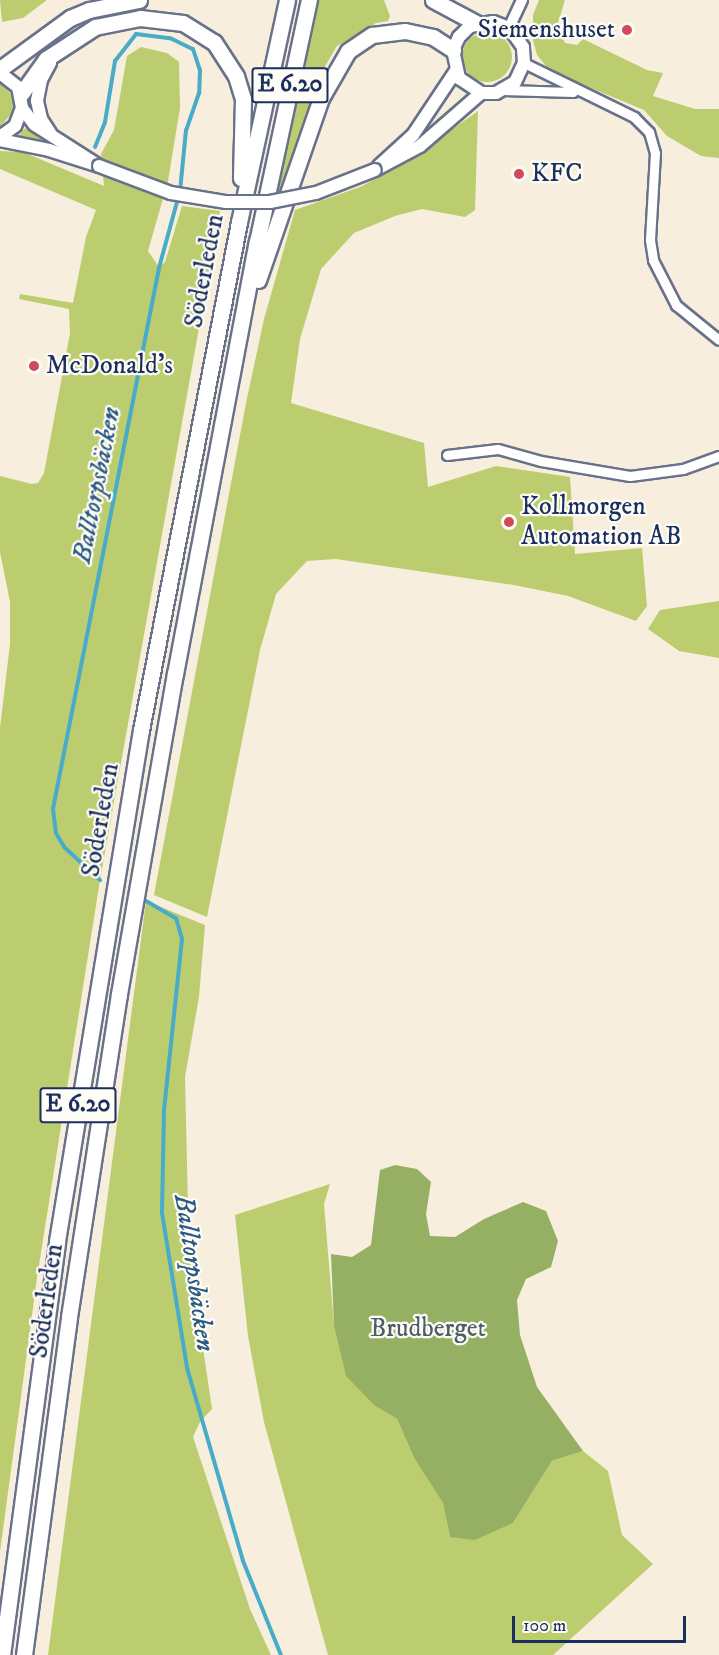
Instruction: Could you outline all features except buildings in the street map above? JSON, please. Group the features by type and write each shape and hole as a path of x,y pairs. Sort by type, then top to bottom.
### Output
{"highway":[{"path":"0,69 70,18 89,10 139,0"},
{"name":"Söderleden","path":"2,1655 57,1241 90,1028 172,557 239,222 287,0"},
{"name":"Söderleden","path":"24,1655 69,1317 119,994 241,329 309,0"},
{"path":"433,0 476,23"},
{"path":"21,101 40,64 95,27 131,19 183,23 214,42 236,76 243,99 239,222"},
{"path":"241,329 317,107 348,51 372,35 397,31 419,32 453,50"}],"main road":[{"path":"493,22 509,28 523,47 524,63 519,76 503,90 481,93 469,88 455,72 453,50 464,31 476,23 493,22"},
{"path":"55,139 41,119 37,101 41,80 56,54"},
{"path":"375,170 413,135 455,72"},
{"path":"0,73 13,81 35,125 99,166"},
{"path":"0,139 49,150 171,193 226,202 270,202 316,193 375,170 420,146 481,93"},
{"path":"0,139 15,126 21,101"}],"street":[{"path":"509,28 522,0"},
{"path":"524,63 581,93 634,117 649,132 655,153 650,240 653,260 676,305 719,340"},
{"path":"503,90 581,93"},
{"path":"447,455 498,448 541,461 630,476 683,470 719,456"}],"green space":[{"path":"0,0 47,0 23,18 2,22"},
{"path":"319,0 384,0 390,16 388,21 376,23 337,46 323,70 283,191 277,191"},
{"path":"539,0 565,0 557,26 565,43 577,45 583,39 647,70 663,73 653,96 695,109 719,109 719,158 701,156 667,136 644,110 550,71 537,55 533,40 533,15"},
{"path":"487,32 505,39 512,57 505,75 487,82 469,75 462,57 469,39"},
{"path":"141,47 167,53 179,62 180,108 168,181 148,251 159,267 165,262 182,206 220,211 100,880 37,1278 0,1552 0,728 10,644 10,602 0,552 0,476 32,484 38,483 44,473 70,333 69,309 19,299 20,294 73,303 86,237 96,210 0,169 0,151 23,152 104,186 101,154 114,130 127,56"},
{"path":"0,83 11,94 14,103 12,113 0,127"},
{"path":"478,111 475,210 465,217 422,209 395,216 354,233 321,269 300,339 291,403 424,443 428,487 496,466 570,477 575,554 642,548 647,606 636,621 568,596 514,585 336,559 307,561 276,594 260,650 207,917 154,895 246,403 264,319 295,210 360,187 399,167"},
{"path":"25,128 43,140 41,143 18,137"},
{"path":"719,601 719,658 679,651 648,629 660,610"},
{"path":"146,901 205,925 199,997 185,1077 189,1253 212,1409 200,1422 193,1437 250,1609 271,1655 48,1655"},
{"name":"Brudberget","path":"395,1165 417,1169 431,1182 426,1214 430,1236 455,1237 484,1219 523,1202 546,1211 558,1241 551,1267 526,1279 517,1300 520,1335 537,1387 583,1451 552,1461 513,1523 475,1540 450,1537 443,1503 414,1458 397,1419 375,1406 346,1376 334,1325 331,1254 352,1257 371,1245 380,1170"},
{"path":"330,1184 324,1204 334,1325 375,1406 397,1419 414,1458 443,1503 450,1537 513,1523 552,1461 583,1451 608,1471 622,1535 653,1564 553,1655 328,1655 264,1422 248,1336 235,1215"}],"waterway":[{"name":"Balltorpsbäcken","path":"95,147 105,122 115,61 136,34 170,38 193,49 200,70 199,93 186,130 180,191 159,268 53,809 56,833 64,847 100,880"},
{"name":"Balltorpsbäcken","path":"146,901 176,918 182,939 164,1110 162,1213 187,1368 243,1561 281,1655"}],"place":[{"name":"Siemenshuset","path":"627,30"},
{"name":"KFC","path":"519,174"},
{"name":"McDonald's","path":"34,366"},
{"name":"Kollmorgen Automation AB","path":"509,522"}]}
